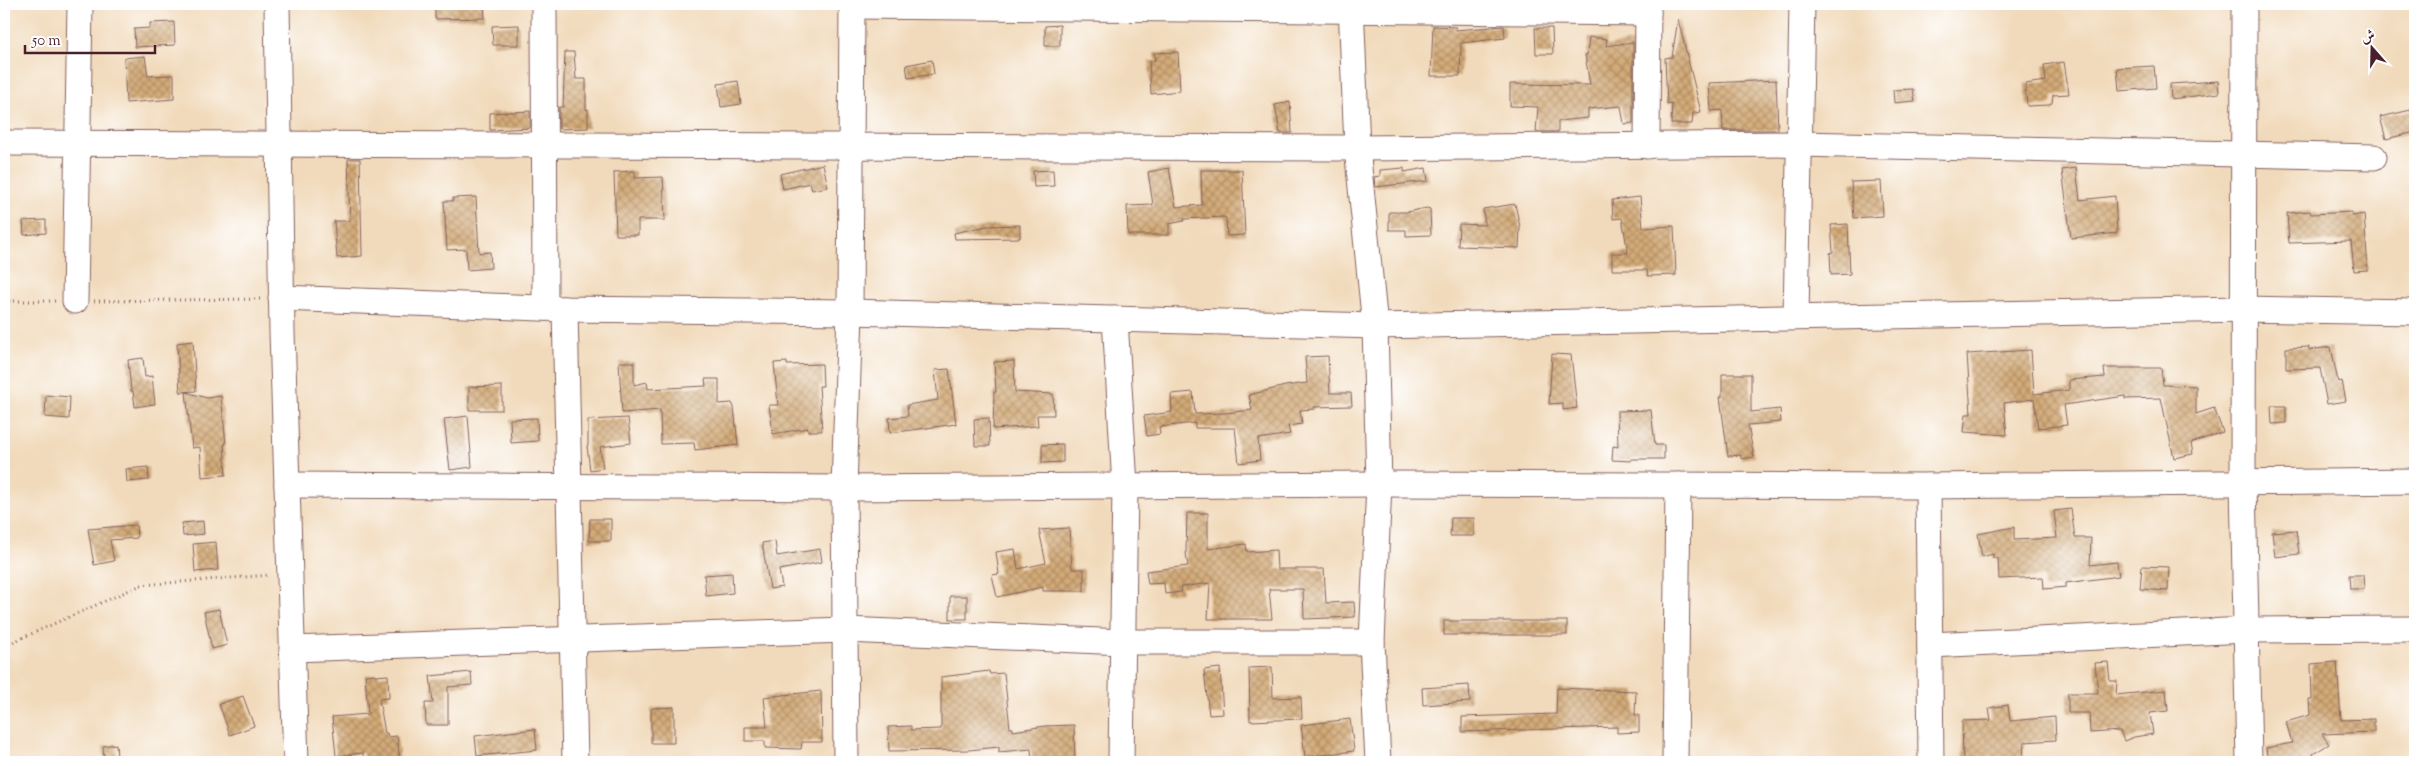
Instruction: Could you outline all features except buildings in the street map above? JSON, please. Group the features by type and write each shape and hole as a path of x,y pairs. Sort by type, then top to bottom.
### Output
{"street":[{"path":"76,301 80,4"},
{"path":"276,4 281,298 296,762"},
{"path":"544,4 545,145 555,309 570,487 575,762"},
{"path":"1796,317 1802,4"},
{"path":"2244,4 2243,483 2249,762"},
{"path":"846,762 844,488 850,312 852,5 1648,8 1647,146"},
{"path":"1351,7 1357,148 1374,326 1379,484 1372,642 1378,762"},
{"path":"4,143 1357,148 1799,144 2374,157"},
{"path":"281,298 555,309 850,312 1374,326 2243,309 2415,312"},
{"path":"1115,319 1125,486 1121,762"},
{"path":"287,486 844,488 1379,484 1928,486 2415,480"},
{"path":"1675,762 1678,485"},
{"path":"1928,486 1932,762"},
{"path":"1930,645 2246,630 2415,629"},
{"path":"292,649 846,630 1122,642 1372,642"}],"path":[{"path":"4,301 281,298"},
{"path":"4,646 141,585 290,573"}]}
